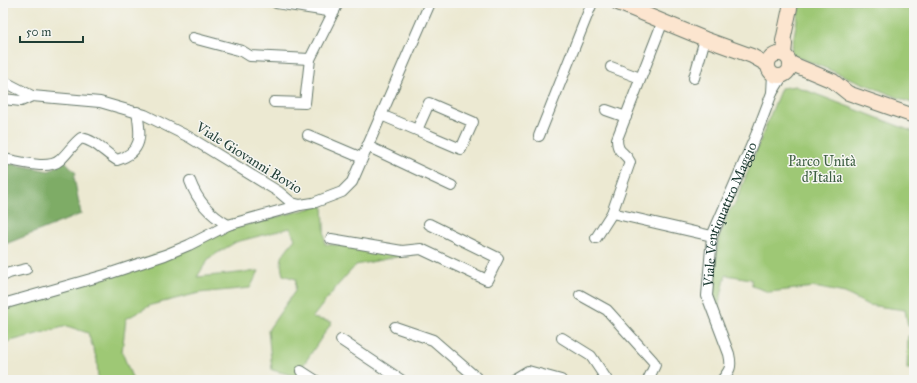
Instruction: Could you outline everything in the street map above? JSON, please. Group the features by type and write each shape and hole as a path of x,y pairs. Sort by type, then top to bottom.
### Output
{"main road":[{"path":"618,3 704,39 752,56 760,55 779,62 836,90 845,91 914,116"},
{"name":"Viale Ventiquattro Maggio","path":"779,62 791,3"}],"street":[{"path":"274,102 305,103 310,59 336,8 276,3"},
{"name":"Viale Giovanni Bovio","path":"32,96 100,102 145,115 189,137 278,192 292,203 300,205 313,203 342,192 352,182 430,3"},
{"path":"539,136 592,3"},
{"path":"596,238 612,213 630,162 617,146 617,139 663,21"},
{"path":"193,38 242,50 250,56 310,59"},
{"path":"694,78 704,39"},
{"name":"Viale Ventiquattro Maggio","path":"722,380 729,371 731,362 707,296 712,236 756,135 772,93 779,62"},
{"path":"611,67 640,78"},
{"path":"3,80 32,96"},
{"path":"3,100 21,101 32,96"},
{"path":"381,115 462,149 473,122 429,103 417,130"},
{"path":"606,110 626,117"},
{"path":"3,159 48,166 60,161 75,142 81,138 89,139 107,155 117,160 128,157 137,147 140,132 137,112"},
{"path":"308,135 362,158"},
{"path":"367,146 452,186"},
{"path":"190,181 194,191 208,210 228,225"},
{"path":"3,304 105,275 165,255 189,245 228,225 300,205"},
{"path":"612,213 712,236"},
{"path":"331,239 402,251 421,250 487,280 498,258 429,224"},
{"path":"3,276 26,268"},
{"path":"580,295 607,310 653,361 656,365 648,380"},
{"path":"395,327 433,340 479,380"},
{"path":"562,338 591,356 607,380"},
{"path":"341,340 395,378"},
{"path":"301,371 315,380"},
{"path":"513,380 528,372 560,380"}],"green space":[{"path":"800,3 914,3 914,104 795,56 791,53"},
{"name":"Parco Unità d'Italia","path":"795,86 914,132 914,327 908,326 905,310 868,305 845,293 814,287 769,292 752,286 751,279 726,275 717,313 711,292 718,241 729,211 735,204 781,88"},
{"path":"65,161 76,173 74,177 81,214 3,245 3,162 49,171"},
{"path":"323,205 325,244 416,253 356,265 312,318 332,322 296,376 272,370 268,330 295,291 296,279 283,275 281,263 283,255 295,239 290,228 236,242 209,258 197,277 259,271 250,288 199,293 151,305 126,319 122,352 133,380 98,380 97,360 88,333 67,326 3,343 3,309 226,230"},
{"path":"908,336 914,336 914,369 907,369"}]}
